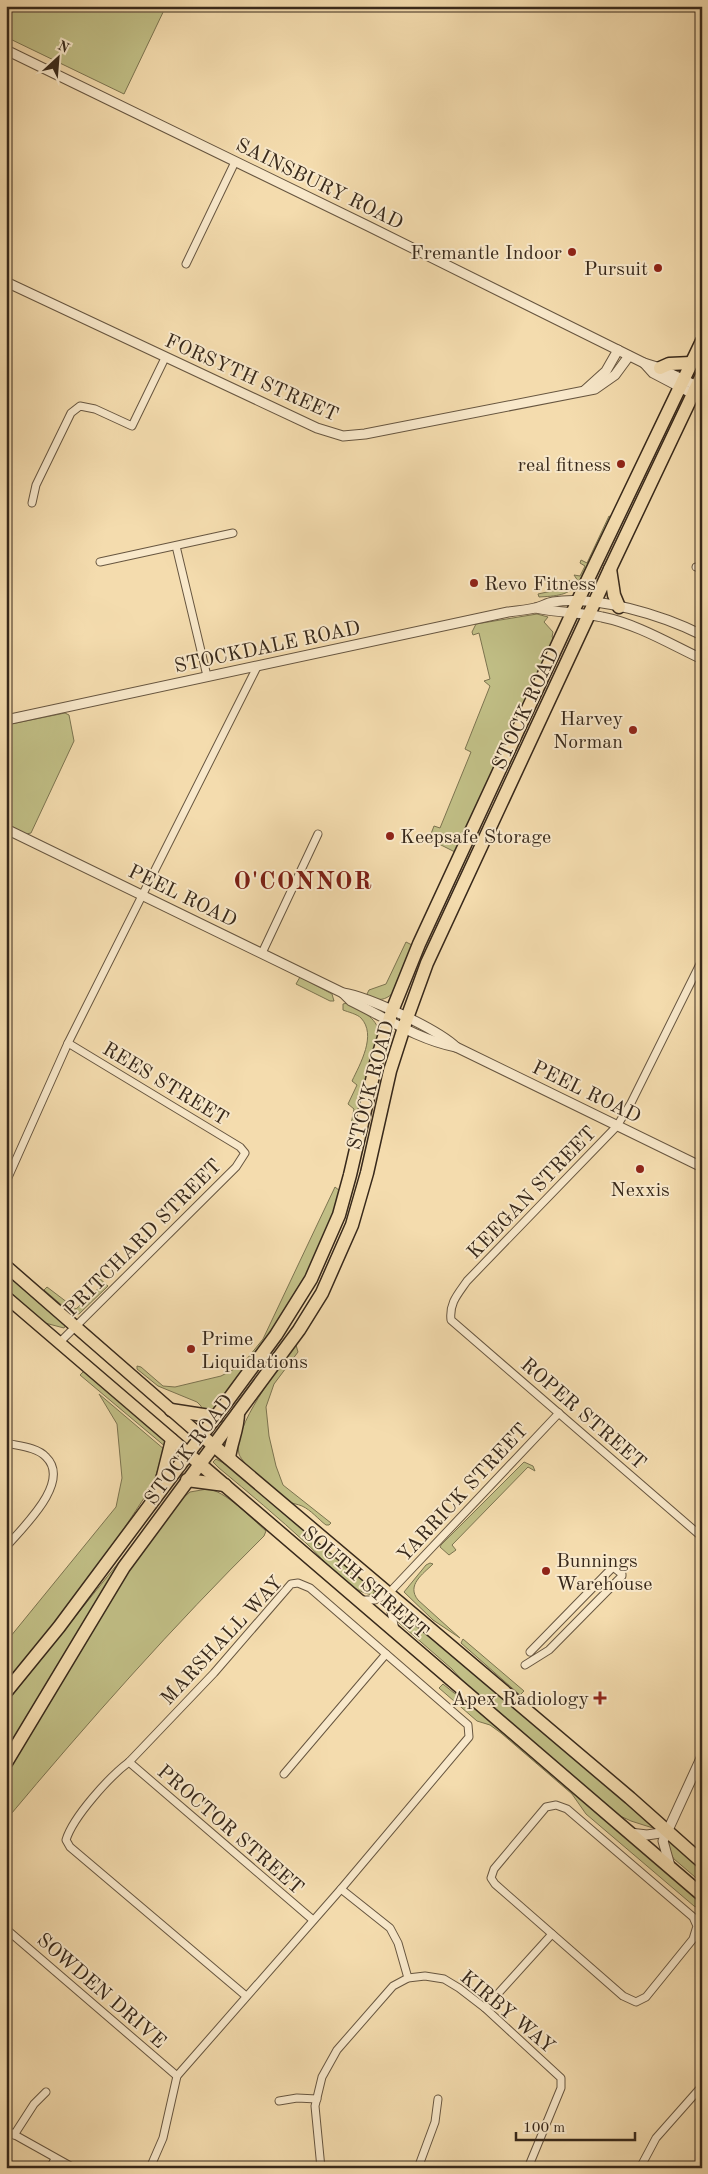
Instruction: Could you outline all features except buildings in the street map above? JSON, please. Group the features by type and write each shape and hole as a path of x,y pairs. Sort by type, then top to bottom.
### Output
{"highway":[{"name":"STOCK ROAD","path":"6,1692 59,1627 216,1417 290,1314 321,1259 344,1195 374,1072 391,1016 419,944 575,608 702,341"},
{"path":"660,368 669,364 691,364"},
{"name":"STOCK ROAD","path":"6,1763 124,1567 311,1311 344,1247 360,1201 383,1100 405,1022 435,946 697,385"},
{"path":"610,569 614,596 619,607"},
{"path":"171,1410 216,1417"},
{"path":"229,1458 238,1427 238,1413"},
{"name":"SOUTH STREET","path":"201,1436 630,1798 702,1862"},
{"path":"160,1490 172,1440"},
{"name":"SOUTH STREET","path":"188,1453 702,1895"},
{"path":"187,1480 225,1485"}],"main road":[{"name":"SOUTH STREET","path":"6,1266 201,1436"},
{"name":"SOUTH STREET","path":"6,1297 188,1453"}],"street":[{"name":"SAINSBURY ROAD","path":"6,50 629,356 660,368 681,383"},
{"path":"186,264 235,162"},
{"name":"FORSYTH STREET","path":"6,282 317,428 343,436 365,434 595,389 615,375 629,356"},
{"path":"585,390 606,371 618,350"},
{"path":"32,503 36,485 71,413 80,406 95,409 132,426 165,358"},
{"name":"SAINSBURY ROAD","path":"644,363 654,373 681,383 697,385"},
{"path":"100,562 233,533"},
{"path":"176,546 207,676"},
{"name":"STOCKDALE ROAD","path":"6,720 508,612 536,608 553,602 575,608 592,609"},
{"path":"592,609 619,607 648,613 702,634"},
{"path":"592,609 702,659"},
{"path":"6,1182 68,1043 257,667"},
{"name":"PEEL ROAD","path":"6,829 143,894 343,993 351,1000 405,1022 443,1044 456,1047 702,1167"},
{"path":"262,954 318,834"},
{"name":"KEEGAN STREET","path":"450,1312 451,1303 467,1282 617,1126 631,1103 702,960"},
{"name":"REES STREET","path":"68,1043 240,1146 245,1153"},
{"name":"PRITCHARD STREET","path":"59,1343 236,1167 245,1153"},
{"name":"ROPER STREET","path":"450,1312 451,1320 702,1537"},
{"name":"YARRICK STREET","path":"388,1594 559,1412"},
{"path":"6,1444 29,1448 46,1456 53,1468 53,1482 49,1494 6,1547"},
{"path":"525,1665 549,1650 622,1574 613,1567 530,1652"},
{"name":"MARSHALL WAY","path":"150,2168 163,2138 177,2076 313,1920 342,1890 467,1742 470,1733 468,1725 310,1588 298,1583 291,1584 214,1673 117,1771 70,1827 66,1840 70,1847 246,1996"},
{"path":"358,1600 376,1600 388,1594 388,1608 394,1621 394,1632"},
{"path":"284,1774 386,1654"},
{"path":"671,1869 664,1850 663,1841 702,1756"},
{"name":"PROCTOR STREET","path":"128,1762 313,1920"},
{"path":"556,1805 567,1809 693,1916 697,1926 693,1939 646,1997 636,2002 624,1996 552,1934 495,1884 491,1878 494,1869 546,1807 556,1805"},
{"path":"630,1833 647,1835 667,1832"},
{"path":"320,2168 316,2106 322,2077 337,2050 393,1986 408,1978 398,1943 390,1928 342,1890"},
{"name":"SOWDEN DRIVE","path":"6,1929 177,2076"},
{"path":"485,2008 552,1934"},
{"name":"KIRBY WAY","path":"408,1978 425,1976 444,1979 485,2008 561,2078 561,2088 528,2168"},
{"path":"640,2168 656,2138 702,2086"},
{"path":"14,2135 34,2104 46,2092"},
{"path":"279,2101 297,2098 317,2099"},
{"path":"418,2168 435,2122 438,2099"},
{"path":"6,2130 74,2168"},
{"path":"50,2168 55,2159"}],"shaded area":[{"path":"6,6 166,6 124,94 6,37"},
{"path":"609,516 613,518 582,583 578,582 575,587 566,593 539,597 538,594 570,587 569,580 573,585 578,581 574,575 580,576 585,566 580,563 581,560 587,563"},
{"path":"537,614 548,617 544,622 553,632 552,637 555,639 455,852 429,839 434,826 440,828 471,752 465,749 490,686 484,681 490,679 479,633 473,635 472,632 476,624"},
{"path":"65,713 69,715 74,741 31,833 26,834 6,825 6,725"},
{"path":"406,942 412,945 393,993 382,999 369,998 367,994 369,990 386,984"},
{"path":"300,977 332,994 334,1001 330,1001 296,984"},
{"path":"347,1003 371,1018 378,1027 379,1033 353,1141 348,1140 354,1109 348,1104 357,1085 352,1081 366,1050 367,1033 366,1025 361,1018 343,1010 343,1004"},
{"path":"335,1187 340,1191 332,1216 302,1283 263,1345 212,1411 203,1413 201,1406 197,1402 158,1386 137,1369 137,1366 141,1367 163,1386 175,1387 221,1376 242,1365 263,1339"},
{"path":"6,1272 66,1325 64,1328 45,1323 6,1290"},
{"path":"98,1277 108,1286 79,1314 71,1313 44,1290 47,1287 76,1309 101,1286"},
{"path":"296,1345 298,1352 274,1384 266,1407 269,1436 276,1466 283,1485 331,1523 329,1525 326,1525 305,1508 290,1502 276,1493 253,1472 239,1454 238,1443 249,1414 279,1367"},
{"path":"84,1371 165,1441 167,1448 80,1375"},
{"path":"99,1394 165,1450 152,1486 121,1533 87,1581 6,1685 6,1642 116,1507 122,1478 117,1424"},
{"path":"216,1459 231,1467 377,1589 372,1595 362,1592 344,1581 296,1534 219,1468 213,1462"},
{"path":"524,1462 533,1466 535,1471 528,1467 452,1545 456,1550 449,1555 440,1547 441,1545"},
{"path":"207,1489 222,1494 238,1506 266,1531 264,1536 132,1675 6,1820 6,1771 126,1575 179,1501 190,1492"},
{"path":"124,1558 6,1751 6,1703"},
{"path":"433,1564 417,1580 414,1589 415,1595 418,1600 460,1638 433,1620 404,1592 426,1565"},
{"path":"403,1612 653,1826 653,1828 616,1814 474,1693 452,1669 398,1622 397,1620"},
{"path":"463,1639 524,1691 520,1695 461,1643"},
{"path":"443,1684 464,1698 702,1901 702,1910 694,1906 586,1814 572,1794 501,1733 490,1725 477,1721 439,1688"},
{"path":"668,1840 702,1868 702,1883 674,1859"}],"place":[{"name":"Fremantle Indoor","path":"572,252"},
{"name":"Pursuit","path":"658,268"},
{"name":"real fitness","path":"621,464"},
{"name":"Revo Fitness","path":"474,583"},
{"name":"Harvey Norman","path":"633,730"},
{"name":"Keepsafe Storage","path":"390,836"},
{"name":"Nexxis","path":"640,1169"},
{"name":"Prime Liquidations","path":"191,1349"},
{"name":"Bunnings Warehouse","path":"546,1571"},
{"name":"Apex Radiology","path":"600,1698"}],"district":[{"name":"O'CONNOR","path":"303,880"}]}
